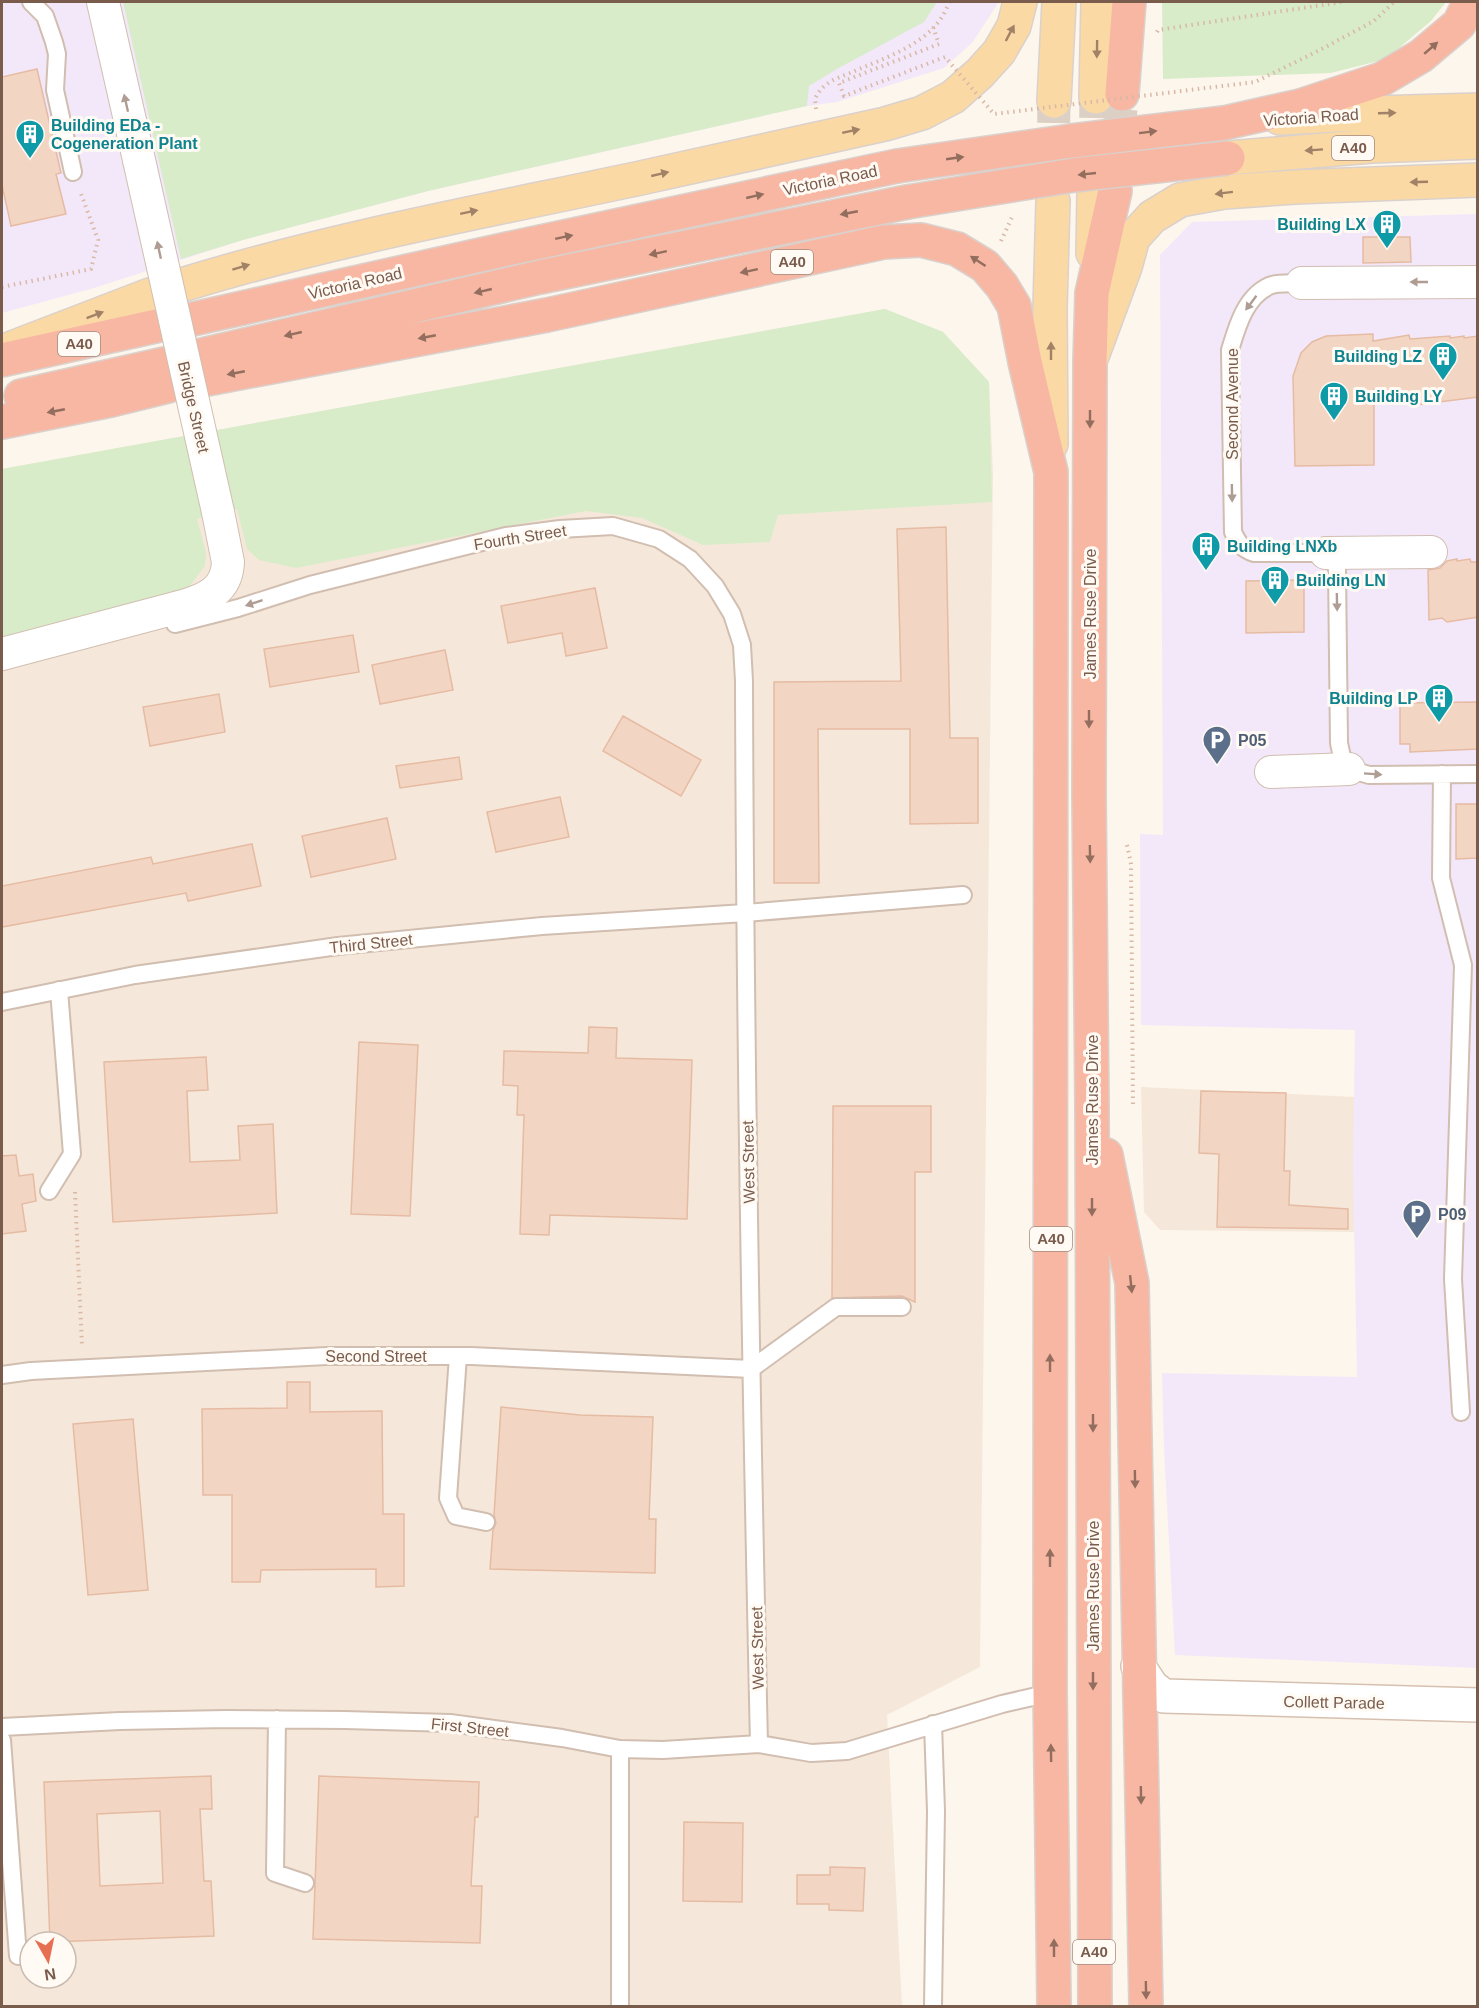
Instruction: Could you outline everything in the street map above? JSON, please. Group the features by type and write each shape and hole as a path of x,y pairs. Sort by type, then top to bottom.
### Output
{"highway":[{"path":"1109,95 1129,2"},
{"path":"1224,123 1300,106 1382,80 1421,56 1458,24 1470,2"},
{"name":"Victoria Road","path":"193,319 897,166 1071,141 1224,123"},
{"name":"Victoria Road","path":"1051,472 1014,306 1002,286 985,266 957,249 921,240 884,242 547,315 204,367 552,275 907,202 1074,175 1228,158"},
{"name":"James Ruse Drive","path":"1095,2007 1089,808 1090,361 1092,293 1105,193"},
{"name":"A40","path":"2,360 156,326"},
{"name":"A40","path":"2,400 166,375 111,400 2,422"},
{"name":"A40","path":"1051,472 1050,1693 1054,2007"},
{"path":"1092,1127 1104,1143 1132,1283 1146,2007"}],"main road":[{"path":"185,284 261,261 400,227 646,177 885,124 922,113 953,97 999,52 1014,26 1020,2"},
{"path":"1054,101 1059,2"},
{"path":"1098,2 1109,95"},
{"name":"Victoria Road","path":"1224,123 1375,113 1478,110"},
{"name":"Victoria Road","path":"1228,158 1372,146 1478,142"},
{"path":"1090,361 1125,267 1133,238 1152,217 1179,201 1224,192 1294,187 1478,180"},
{"path":"1051,472 1050,308 1053,201"},
{"path":"2,351 150,295"}],"street":[{"name":"Bridge Street","path":"2,654 183,606 211,596 221,586 228,570 218,512 103,2"},
{"name":"Second Avenue","path":"1302,283 1478,282"},
{"name":"Second Avenue","path":"1326,553 1431,552"},
{"path":"1271,772 1349,769"},
{"path":"1138,1666 1152,1687 1164,1696 1190,1699"},
{"path":"1140,1736 1155,1708 1190,1699"},
{"name":"Collett Parade","path":"1190,1699 1478,1705"}],"lane":[{"path":"31,2 45,16 57,54 56,90 73,172"},
{"name":"Second Avenue","path":"1302,283 1269,286 1252,299 1238,324 1230,350 1233,532 1237,543 1245,550 1254,553 1326,553"},
{"name":"Fourth Street","path":"2,667 238,608 310,585 506,536 613,526 659,539 690,559 716,586"},
{"path":"1326,553 1334,561 1337,569 1339,743 1342,757 1349,769 1369,775 1478,774"},
{"name":"West Street","path":"716,586 732,614 742,645 744,681 751,1369 759,1744"},
{"path":"1442,774 1441,878 1463,965 1453,1279 1461,1412"},
{"name":"Third Street","path":"2,1002 135,975 338,946 542,926 745,913 963,895"},
{"path":"49,1191 72,1154 59,990"},
{"path":"751,1369 836,1307 902,1307"},
{"name":"Second Street","path":"2,1375 83,1368 327,1356 459,1356 751,1369"},
{"path":"459,1356 448,1498 456,1516 486,1522"},
{"name":"First Street","path":"2,1726 120,1721 277,1719 450,1724 562,1738 620,1749 663,1750 759,1744 811,1753 847,1751 1002,1704 1050,1693"},
{"path":"277,1719 275,1873 305,1883"},
{"path":"933,1724 936,1811 933,2007"},
{"path":"2,1740 18,1956"},
{"path":"620,1749 620,2007"}],"path":[{"path":"816,115 815,99 826,83 903,50 922,38 947,9 949,2"},
{"path":"1153,38 1158,30 1342,2"},
{"path":"933,27 939,44 839,83 844,96 945,57 994,114 1255,82 1374,21 1394,2"},
{"path":"2,287 91,269 98,240 73,172"},
{"path":"999,245 1014,213 1013,207"},
{"path":"1127,845 1131,864 1133,1107"},
{"path":"75,1189 83,1368"}],"shaded area":[{"path":"2,2 999,2 972,43 944,68 837,102 807,106 428,191 243,240 94,288 2,313"},
{"path":"1477,214 1477,1668 1175,1655 1162,1373 1357,1377 1353,1166 1355,1030 1141,1025 1140,834 1163,835 1160,255 1192,222"},
{"path":"885,309 943,332 989,382 993,473 980,1667 887,1715 902,2006 2,2006 2,469"},
{"path":"1141,1087 1356,1097 1354,1232 1160,1230 1144,1212"}],"green space":[{"path":"123,2 937,2 924,22 809,86 807,106 428,191 243,240 181,259"},
{"path":"1162,2 1446,2 1431,21 1386,59 1331,73 1163,79"},
{"path":"885,309 943,332 989,382 992,502 778,515 770,542 703,545 642,518 586,511 296,568 259,560 247,549 237,509 197,519 206,552 205,566 182,596 2,639 2,469"}],"building":[{"name":"Building EDa - Cogeneration Plant","path":"37,69 61,173 56,174 66,214 11,226 2,185 2,77"},
{"name":"Building LX","path":"1363,237 1410,237 1411,262 1363,263"},
{"name":"Building LY","path":"1373,334 1373,341 1409,335 1410,339 1478,336 1478,397 1415,405 1374,389 1374,465 1295,466 1293,376 1301,353 1312,342 1326,336"},
{"path":"946,527 950,738 978,738 978,823 910,824 910,729 818,729 819,883 774,883 774,682 901,681 897,529"},
{"path":"1457,559 1457,561 1470,559 1471,562 1478,562 1478,617 1447,622 1442,618 1429,620 1428,570 1440,568 1447,561"},
{"name":"Building LN","path":"1304,580 1304,632 1246,633 1246,581"},
{"path":"595,588 607,648 566,656 562,633 508,643 501,606"},
{"path":"353,635 359,672 270,687 264,649"},
{"path":"445,650 453,690 380,704 372,665"},
{"path":"219,694 225,732 150,746 143,707"},
{"name":"Building LP","path":"1478,702 1478,749 1410,752 1410,744 1400,744 1400,703"},
{"path":"623,716 701,760 681,796 603,751"},
{"path":"459,757 462,779 400,788 396,766"},
{"path":"560,797 569,837 496,852 487,812"},
{"path":"1456,804 1478,804 1478,858 1456,859"},
{"path":"387,818 396,859 311,877 302,836"},
{"path":"252,844 261,886 188,901 186,893 2,927 2,886 151,857 153,864"},
{"path":"589,1027 617,1028 616,1058 692,1060 687,1219 550,1215 549,1235 520,1234 524,1115 517,1115 518,1086 503,1085 504,1051 588,1053"},
{"path":"359,1042 418,1045 410,1216 351,1214"},
{"path":"206,1057 208,1090 187,1091 190,1162 240,1160 238,1126 273,1124 277,1213 113,1222 104,1062"},
{"path":"1201,1091 1286,1093 1284,1171 1290,1171 1289,1205 1348,1209 1348,1229 1217,1227 1219,1154 1199,1153"},
{"path":"833,1106 931,1106 931,1172 915,1172 915,1302 902,1296 832,1298"},
{"path":"16,1155 19,1176 33,1174 36,1201 22,1204 26,1231 2,1234 2,1156"},
{"path":"287,1382 310,1382 310,1412 382,1411 383,1514 404,1514 404,1586 376,1587 376,1569 261,1570 260,1582 232,1582 232,1495 203,1495 202,1409 287,1408"},
{"path":"501,1407 580,1415 653,1417 649,1519 656,1519 655,1573 490,1569 493,1530 496,1523 494,1515"},
{"path":"133,1419 148,1590 88,1595 73,1424"},
{"path":"211,1776 212,1809 200,1809 204,1881 211,1881 214,1936 78,1941 78,1930 50,1930 44,1782","holes":["160,1811 163,1883 100,1886 97,1814"]},
{"path":"319,1776 479,1782 471,1886 482,1886 480,1943 313,1939"},
{"path":"684,1822 743,1823 742,1902 683,1901"},
{"path":"830,1867 865,1868 863,1911 829,1910 829,1904 797,1904 797,1875 830,1875"}],"tunnel":[{"path":"1115,191 1122,94"},
{"path":"1095,167 1096,97"},
{"path":"1053,172 1054,101"}],"place":[{"name":"Building EDa - Cogeneration Plant","path":"30,160"},
{"name":"Building LX","path":"1387,250"},
{"name":"Building LZ","path":"1443,382"},
{"name":"Building LY","path":"1334,422"},
{"name":"Building LNXb","path":"1206,572"},
{"name":"Building LN","path":"1275,606"},
{"name":"Building LP","path":"1439,724"},
{"name":"P05","path":"1217,766"},
{"name":"P09","path":"1417,1240"}]}
